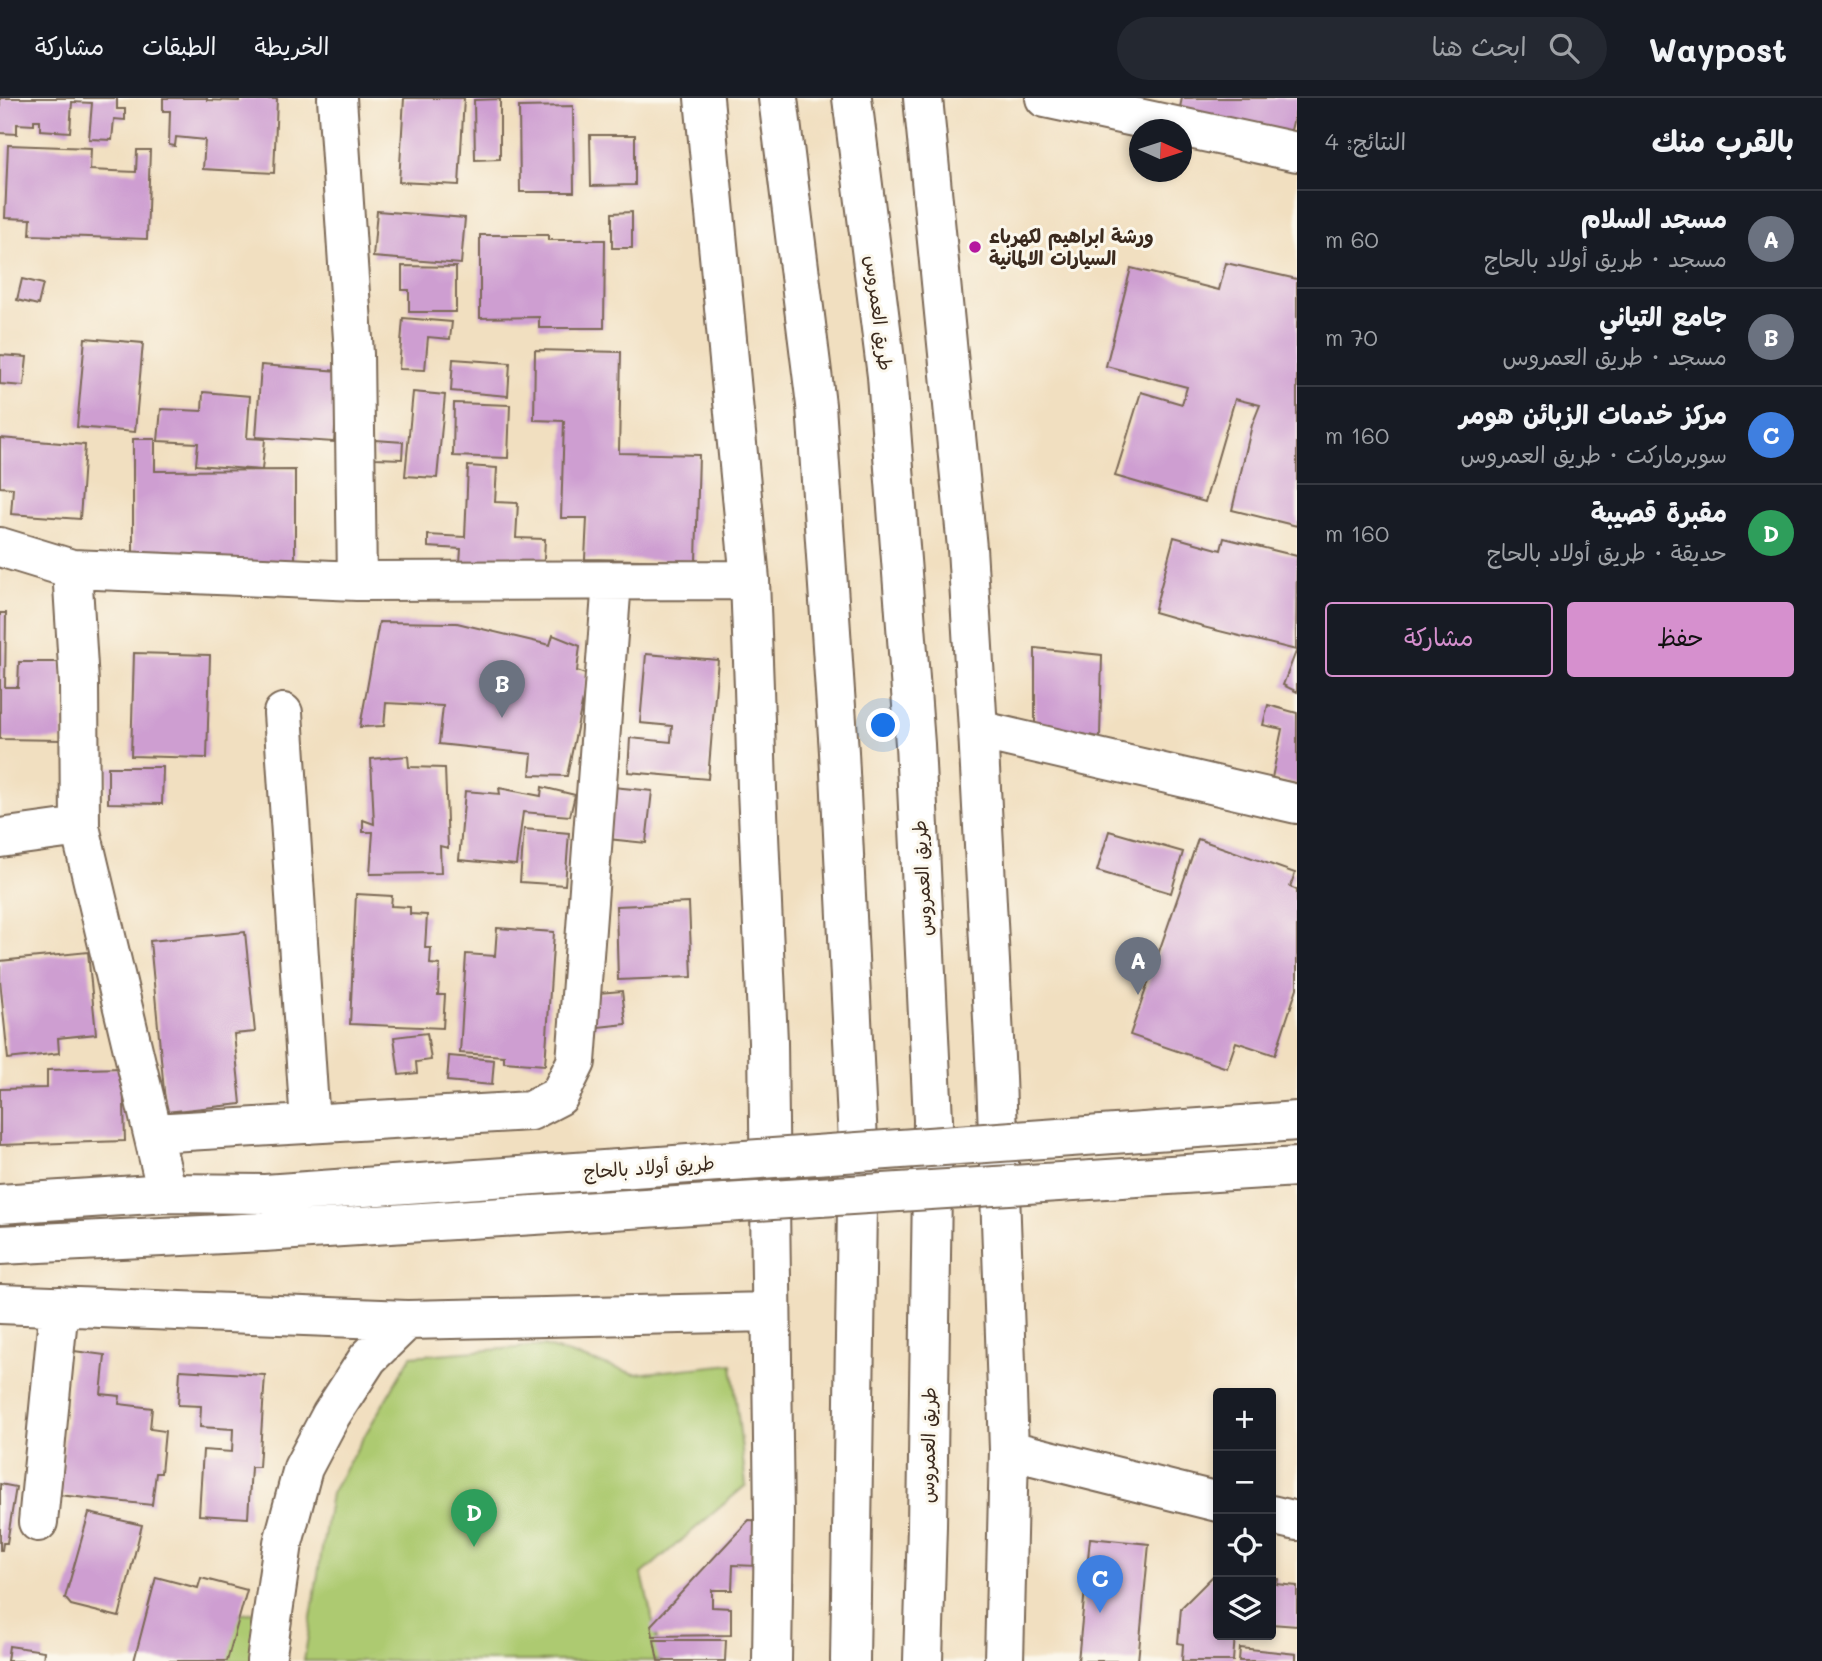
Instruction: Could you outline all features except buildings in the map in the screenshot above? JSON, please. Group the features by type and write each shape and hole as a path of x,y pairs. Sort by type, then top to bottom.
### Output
{"street":[{"path":"337,98 354,354 356,581"},
{"path":"704,98 750,580 768,1042 774,1519 772,1661"},
{"path":"778,98 816,405 839,752 858,1142 850,1661"},
{"name":"طريق العمروس","path":"852,98 887,376 915,744 932,1106 923,1661"},
{"path":"923,98 967,548 996,1077 1009,1450 1004,1661"},
{"path":"1045,98 1297,152"},
{"path":"0,547 72,569 356,581 750,580"},
{"path":"72,569 79,683 80,827 167,1194"},
{"path":"152,1133 530,1111 559,1096 576,1062 612,580"},
{"path":"284,713 310,1124"},
{"path":"978,730 1297,804"},
{"path":"0,838 80,827"},
{"name":"طريق أولاد بالحاج","path":"0,1204 167,1194 265,1194 1297,1121"},
{"path":"0,1245 263,1232 1297,1167"},
{"path":"0,1304 407,1320 770,1312"},
{"path":"38,1522 58,1306"},
{"path":"266,1661 283,1543 303,1468 331,1415 368,1358 407,1320"},
{"path":"1009,1450 1213,1501"},
{"path":"1276,1516 1297,1521"}],"green space":[{"path":"543,1346 635,1374 732,1364 746,1485 642,1574 662,1661 304,1661 331,1493 411,1356"},
{"path":"262,1611 254,1661 215,1661 225,1617"}],"place":[{"name":"ورشة ابراهيم لكهرباء السيارات الالمانية","path":"975,247"},
{"name":"جامع التياني","path":"502,718"},
{"name":"مسجد السلام","path":"1138,995"},
{"name":"مقبرة قصيبة","path":"474,1547"},
{"name":"مركز خدمات الزبائن هومر","path":"1100,1613"}]}
